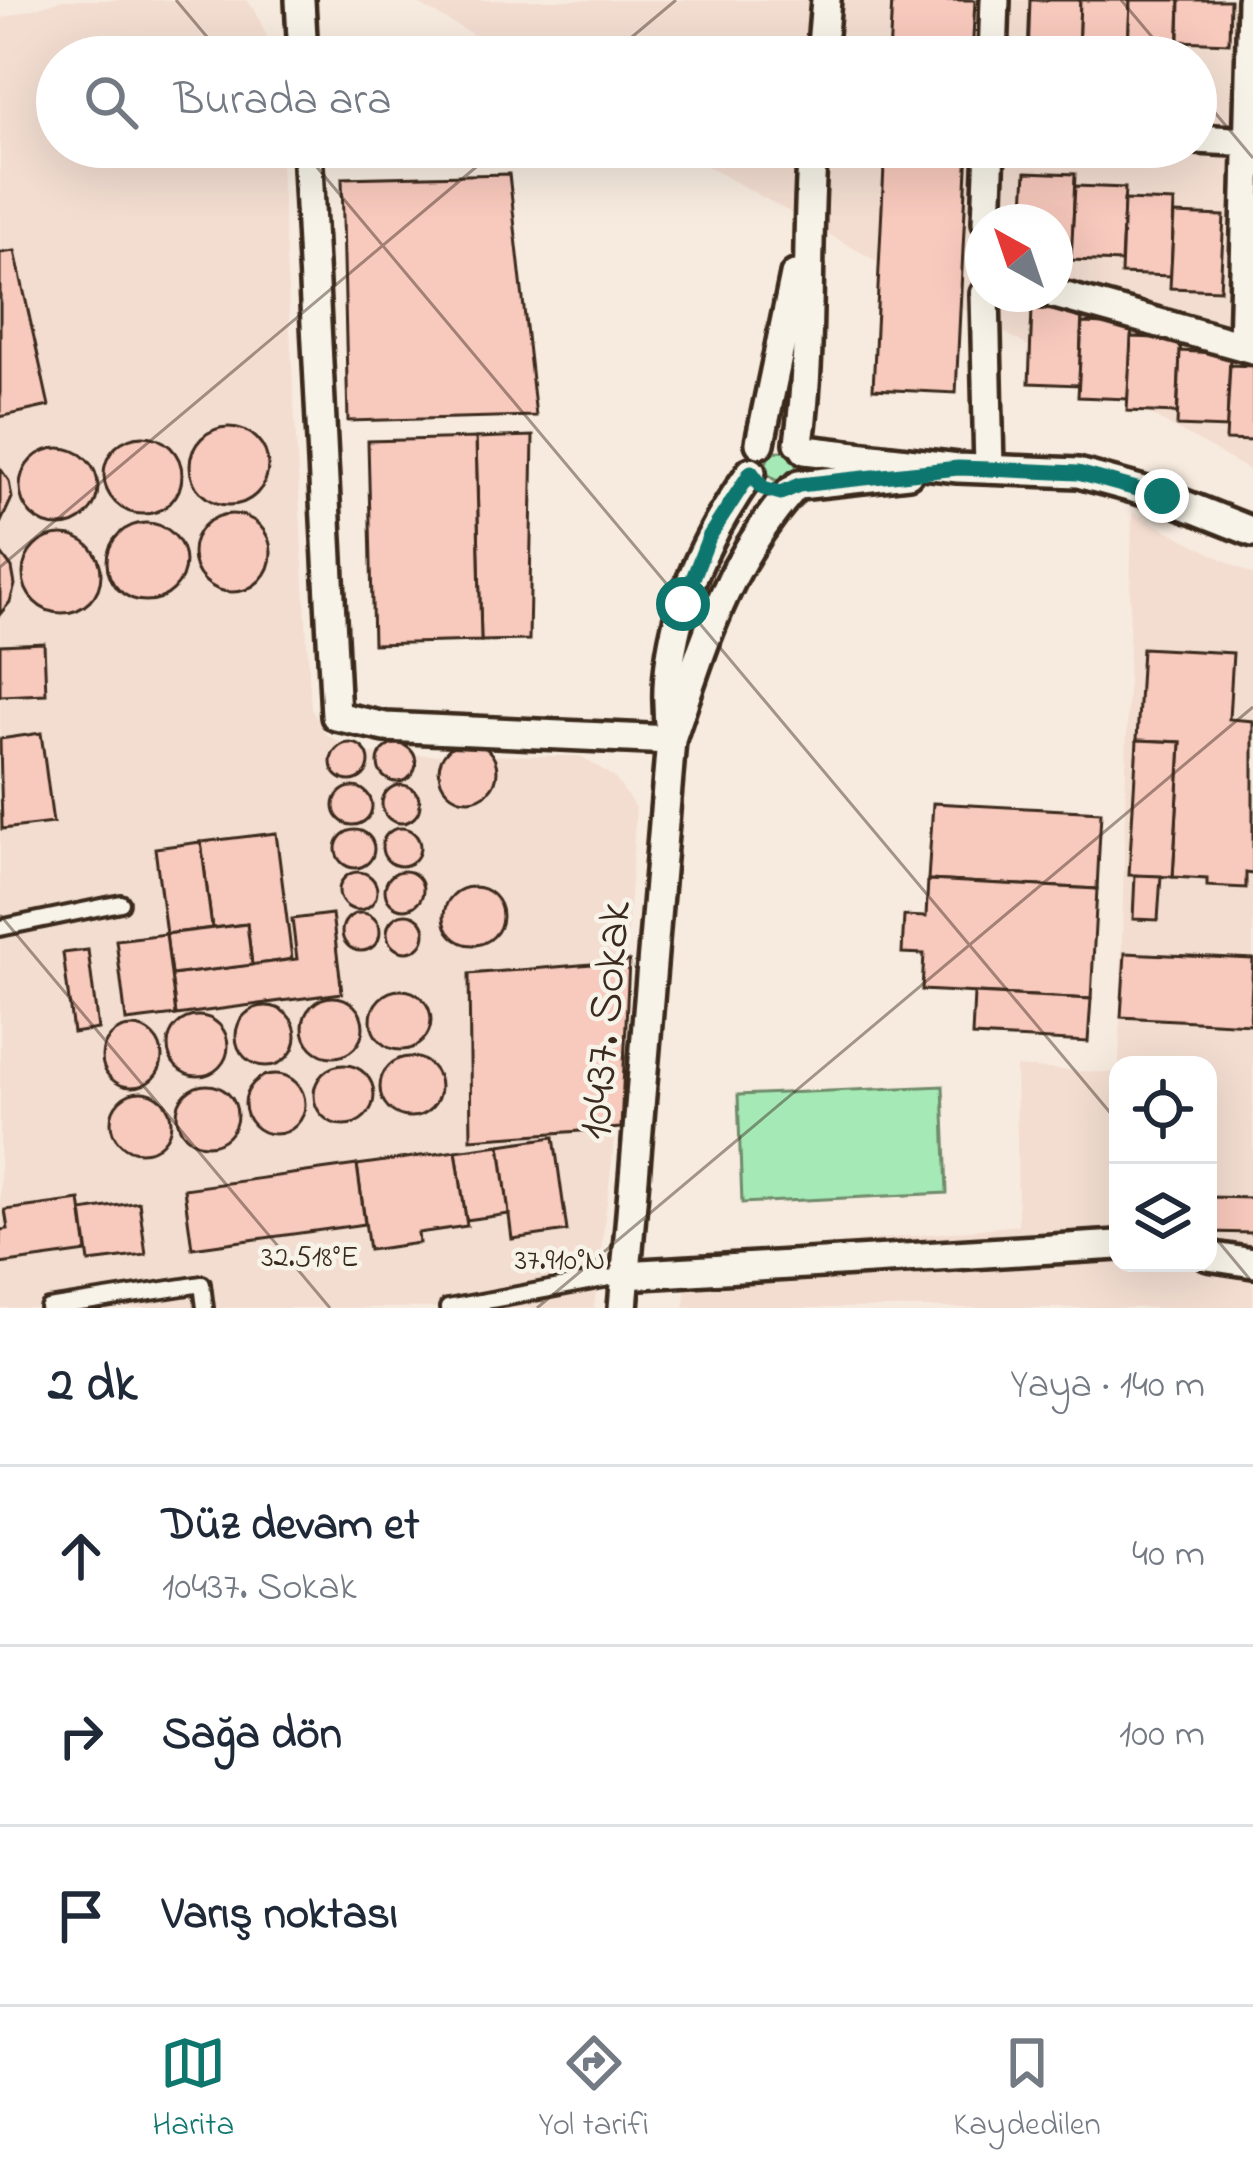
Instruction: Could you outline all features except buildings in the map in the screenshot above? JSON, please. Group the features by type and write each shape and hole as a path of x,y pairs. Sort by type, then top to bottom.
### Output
{"street":[{"path":"300,0 302,36"},
{"path":"823,36 826,0"},
{"path":"994,36 995,0"},
{"path":"1073,299 1248,348 1252,0"},
{"path":"1217,140 1250,141"},
{"path":"309,168 336,716 385,727 671,740"},
{"path":"795,488 808,469 802,447 811,168"},
{"path":"988,204 989,168"},
{"path":"808,212 760,443 752,457 755,481 771,492 958,468"},
{"path":"986,312 989,469"},
{"path":"760,443 784,436 802,447 958,468 1078,473 1162,496 1253,532"},
{"name":"10437. Sokak","path":"623,1308 671,740 665,702 668,667 683,604 709,537 751,472"},
{"name":"10437. Sokak","path":"671,740 733,570 795,488"},
{"path":"625,1275 1109,1246"},
{"path":"1217,1257 1253,1263"}],"lane":[{"path":"0,928 121,903"},
{"path":"448,1308 625,1275"},
{"path":"48,1308 202,1284 205,1308"}],"shaded area":[{"path":"62,0 246,0 255,10 267,36 36,36 36,168 281,168 311,709 327,735 361,754 581,756 614,777 636,808 613,1153 594,1308 0,1308 0,19"},
{"path":"411,0 1253,0 1253,472 967,312 1073,312 1073,204 965,204 965,311 710,168 1217,168 1217,36 475,36"},
{"path":"1132,512 1253,575 1253,1308 684,1308 688,1259 1018,1225 1016,1067 1109,1072 1109,1272 1217,1272 1217,1056 1119,1056"}],"green space":[{"path":"781,451 792,455 796,466 792,477 781,481 770,477 766,466 770,455"},
{"path":"943,1086 947,1193 742,1203 738,1095"}],"route":[{"path":"683,604 709,537 751,472 763,488 781,493 799,485 958,468 1078,473 1162,496"}]}
